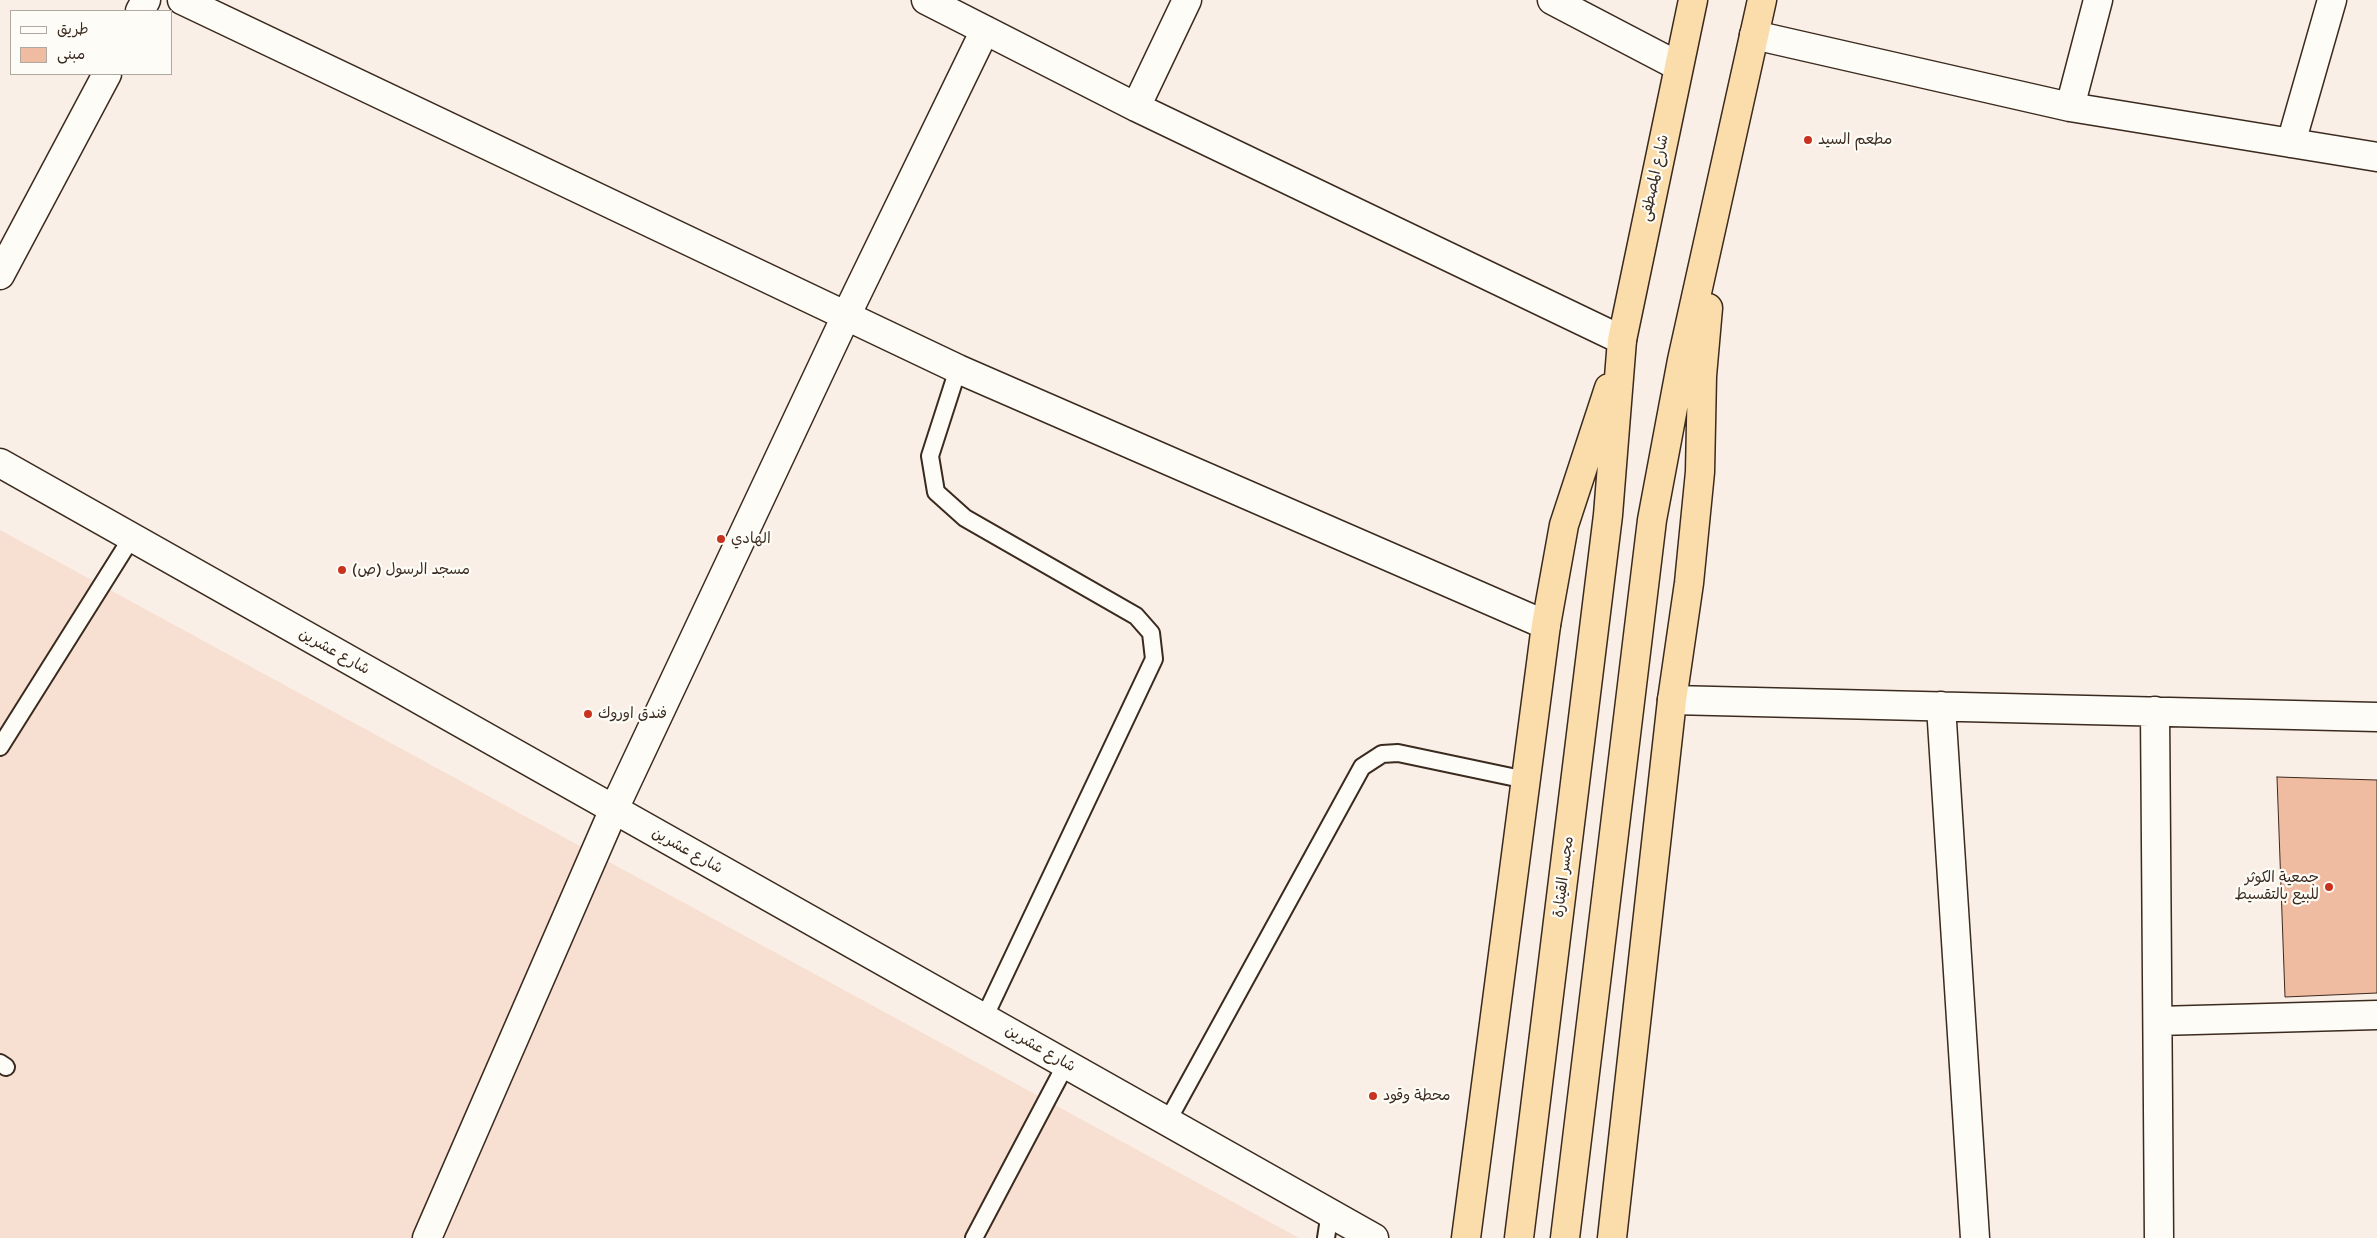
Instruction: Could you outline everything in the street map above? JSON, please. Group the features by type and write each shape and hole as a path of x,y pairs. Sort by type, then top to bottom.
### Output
{"highway":[{"name":"شارع المصطفى","path":"1621,348 1693,0"},
{"path":"1565,1238 1652,520 1682,360 1762,0"},
{"path":"1612,1238 1672,700 1689,583 1700,472 1702,376 1718,202"},
{"path":"1466,1238 1546,625 1564,525 1621,348"},
{"name":"مجسر القيثارة","path":"1519,1238 1608,515 1621,348"}],"street":[{"path":"182,0 958,369 1546,625"},
{"path":"926,0 1136,107 1621,348"},
{"path":"1136,107 1187,0"},
{"path":"1552,0 1678,66"},
{"path":"2070,108 2098,0"},
{"path":"2291,143 2332,0"},
{"path":"427,1238 614,809 846,316 985,30"},
{"path":"1754,35 2070,108 2377,157"},
{"path":"0,275 106,75"},
{"name":"شارع عشرين","path":"0,463 1066,1064 1167,1122 1328,1225 1374,1238"},
{"path":"1672,700 2377,717"},
{"path":"1941,706 1975,1238"},
{"path":"2155,711 2159,1238"},
{"path":"2158,1021 2377,1015"}],"lane":[{"path":"958,369 930,456 936,492 965,518 1136,616 1151,633 1154,659 984,1018"},
{"path":"0,747 132,538"},
{"path":"1167,1122 1362,767 1369,760 1382,754 1398,754 1526,780"},
{"path":"974,1238 1066,1064"}],"shaded area":[{"path":"0,530 1299,1238 0,1238"}],"building":[{"name":"جمعية الكوثر للبيع بالتقسيط","path":"2277,777 2377,780 2377,993 2285,997"}],"place":[{"name":"مطعم السيد","path":"1808,140"},
{"name":"الهادي","path":"721,539"},
{"name":"مسجد الرسول (ص)","path":"342,570"},
{"name":"فندق اوروك","path":"588,714"},
{"name":"جمعية الكوثر للبيع بالتقسيط","path":"2329,887"},
{"name":"محطة وقود","path":"1373,1096"}]}
